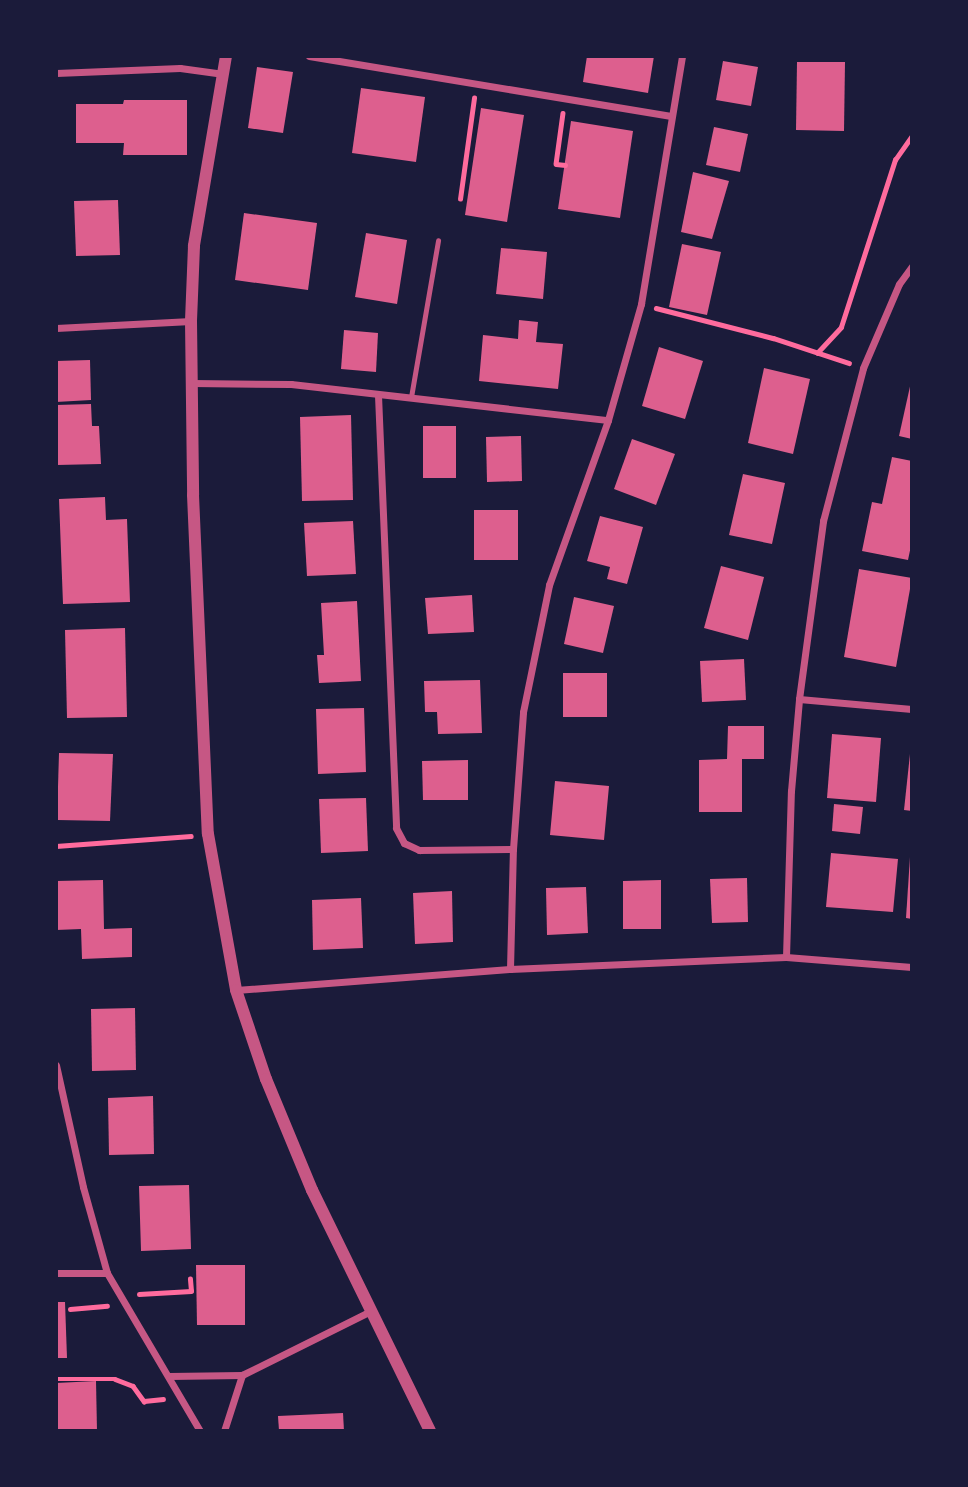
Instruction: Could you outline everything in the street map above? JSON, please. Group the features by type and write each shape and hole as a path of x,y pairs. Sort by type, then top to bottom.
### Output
{"street":[{"path":"226,56 194,246 191,321 190,383 208,834 236,990 266,1079 312,1190 430,1431"},
{"path":"309,56 671,116"},
{"path":"510,969 513,849 523,712 549,585 608,420 641,304 682,56"},
{"path":"56,73 180,68 224,74"},
{"path":"786,957 792,791 799,699 823,521 863,368 900,284 912,266"},
{"path":"56,328 191,321"},
{"path":"190,383 291,384 608,420"},
{"path":"378,395 396,828 404,843 419,850 513,849"},
{"path":"799,699 912,709"},
{"path":"236,990 510,969 786,957 912,967"},
{"path":"56,1065 83,1188 107,1273 200,1431"},
{"path":"56,1273 107,1273"},
{"path":"169,1376 242,1375 371,1311"},
{"path":"224,1431 242,1375"}],"lane":[{"path":"411,397 438,240"}],"path":[{"path":"460,199 476,84"},
{"path":"565,99 556,164 565,165"},
{"path":"817,354 841,327 895,160 912,136"},
{"path":"641,304 773,338 863,368"},
{"path":"56,846 208,834"},
{"path":"120,1294 191,1291 190,1279"},
{"path":"69,1309 126,1305"},
{"path":"56,1379 115,1379 133,1386 144,1401"}],"building":[{"path":"587,56 654,56 648,93 583,82"},
{"path":"723,61 758,67 751,106 716,100"},
{"path":"797,62 845,62 844,131 796,130"},
{"path":"257,67 293,72 283,133 248,128"},
{"path":"361,88 425,97 416,162 352,153"},
{"path":"124,100 187,100 187,155 123,155 124,143 76,143 76,104 123,104"},
{"path":"481,108 524,115 507,222 465,215"},
{"path":"571,121 633,131 620,218 558,209"},
{"path":"714,127 748,134 740,172 706,165"},
{"path":"693,172 729,181 712,239 681,232"},
{"path":"118,200 120,255 76,256 74,201"},
{"path":"244,213 317,223 308,290 235,280"},
{"path":"366,233 407,240 397,304 355,297"},
{"path":"682,244 721,252 707,315 669,307"},
{"path":"501,248 547,252 543,299 496,294"},
{"path":"519,320 538,322 536,342 563,344 558,389 479,381 483,335 518,339"},
{"path":"344,330 378,333 376,372 341,369"},
{"path":"659,347 703,361 685,419 642,406"},
{"path":"90,360 91,400 56,402 56,361"},
{"path":"764,368 810,379 793,454 748,443"},
{"path":"912,382 912,439 899,436"},
{"path":"91,404 92,426 99,426 101,464 57,465 56,405"},
{"path":"351,415 353,500 302,501 300,417"},
{"path":"423,426 456,426 456,478 423,478"},
{"path":"521,436 522,481 487,482 486,437"},
{"path":"632,439 675,454 656,505 614,489"},
{"path":"892,457 912,461 912,541 908,560 862,551 872,502 882,504"},
{"path":"743,474 785,483 772,544 729,535"},
{"path":"105,497 106,520 127,519 130,602 63,604 59,499"},
{"path":"474,510 518,510 518,560 474,560"},
{"path":"600,516 643,527 627,584 607,579 610,567 587,561"},
{"path":"353,521 356,574 307,576 304,523"},
{"path":"721,566 764,577 748,640 704,628"},
{"path":"859,569 912,578 896,667 844,657"},
{"path":"472,595 474,632 428,634 425,598"},
{"path":"574,597 614,606 603,653 564,644"},
{"path":"357,601 361,681 319,683 317,655 324,655 321,603"},
{"path":"125,628 127,717 67,718 65,630"},
{"path":"744,659 746,700 702,702 700,661"},
{"path":"563,673 607,673 607,717 563,717"},
{"path":"480,680 482,733 438,734 437,712 425,712 424,681"},
{"path":"364,708 366,772 318,774 316,709"},
{"path":"728,726 764,726 764,759 742,759 742,812 699,812 699,760 727,759"},
{"path":"832,734 881,738 876,802 827,798"},
{"path":"59,753 113,754 110,821 57,820"},
{"path":"910,754 912,755 912,811 904,810"},
{"path":"468,760 468,800 423,800 422,761"},
{"path":"555,781 609,786 604,840 550,835"},
{"path":"366,798 368,851 321,853 319,799"},
{"path":"834,804 863,807 860,834 832,831"},
{"path":"831,853 898,859 893,912 826,907"},
{"path":"912,857 912,919 906,918"},
{"path":"747,878 748,922 712,923 710,879"},
{"path":"103,880 104,929 132,928 132,957 82,959 81,929 56,930 56,881"},
{"path":"661,880 661,929 623,929 623,881"},
{"path":"586,887 588,933 547,935 546,888"},
{"path":"452,891 453,942 415,944 413,893"},
{"path":"361,898 363,948 313,950 312,900"},
{"path":"135,1008 136,1070 92,1071 91,1009"},
{"path":"153,1096 154,1154 109,1155 108,1098"},
{"path":"189,1185 191,1249 141,1251 139,1186"},
{"path":"196,1265 245,1265 245,1325 197,1325"},
{"path":"56,1302 65,1302 67,1358 56,1358"},
{"path":"96,1381 97,1431 56,1431 56,1383"},
{"path":"343,1413 344,1431 279,1431 278,1416"}]}
